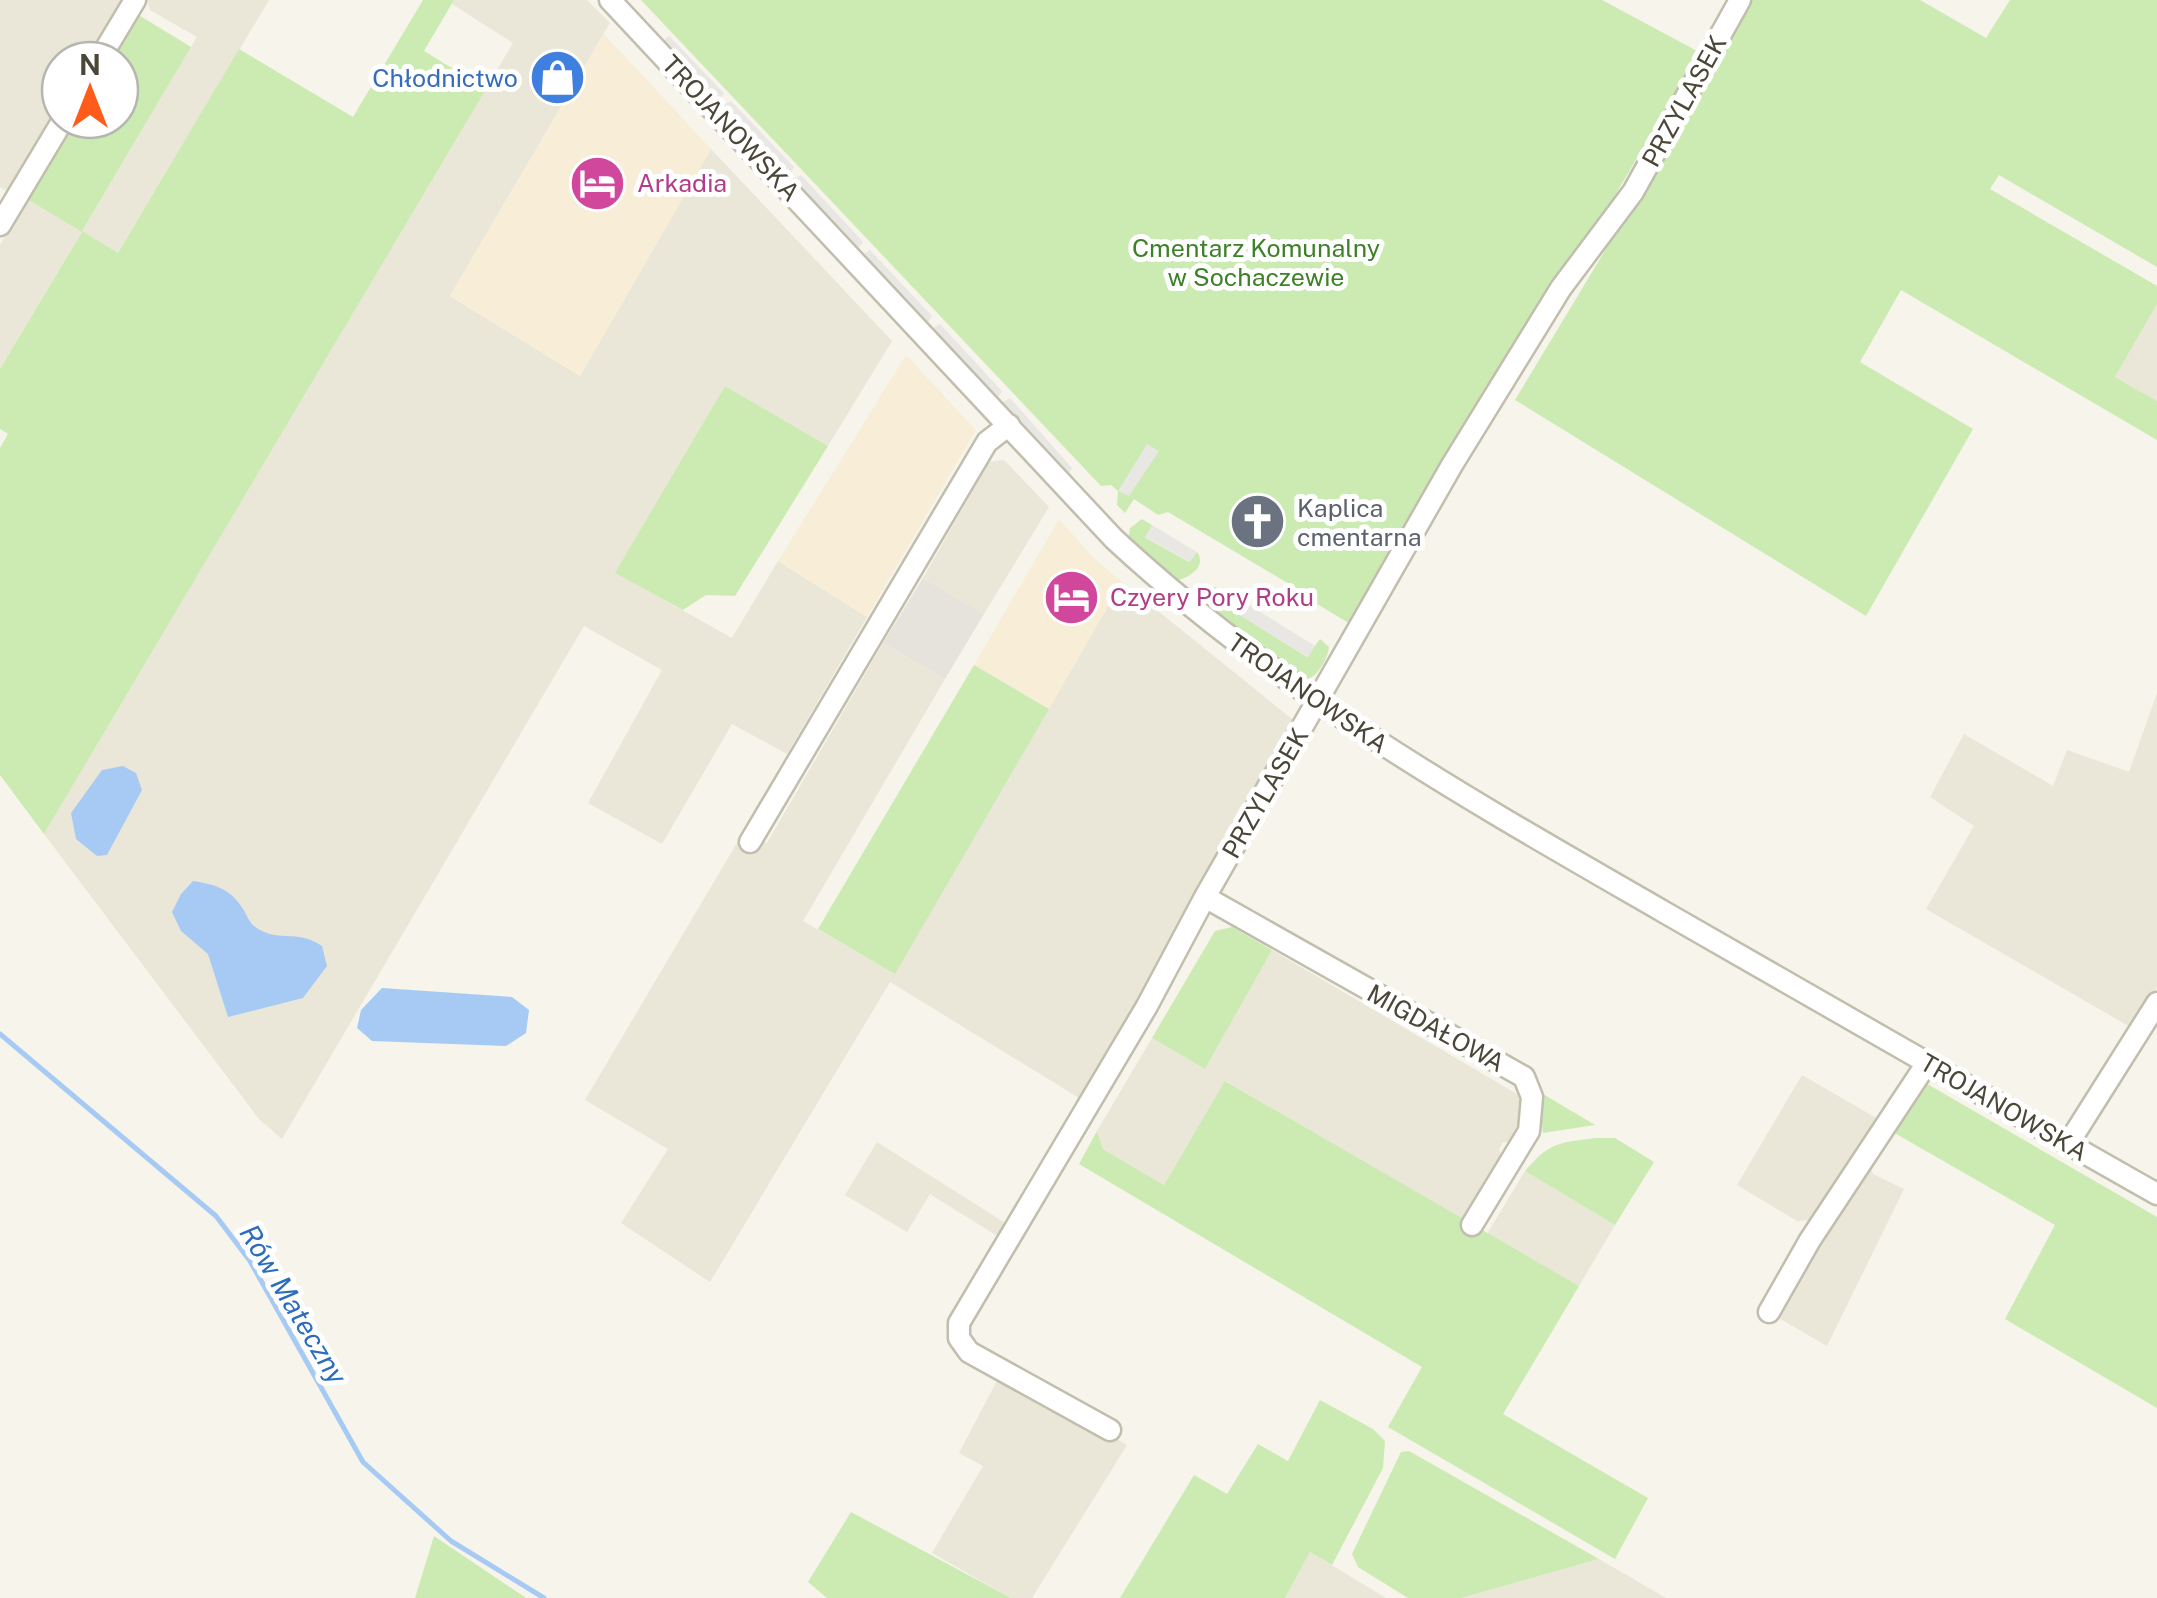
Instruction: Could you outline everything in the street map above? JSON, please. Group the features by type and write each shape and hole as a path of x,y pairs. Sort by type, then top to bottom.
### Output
{"street":[{"path":"111,40 135,0"},
{"name":"TROJANOWSKA","path":"610,0 1114,539 1184,603 1318,702 1453,791 2157,1194"},
{"name":"PRZYLASEK","path":"1110,1430 968,1352 960,1338 960,1324 1147,1006 1205,897 1444,480 1562,288 1632,192 1740,0"},
{"path":"0,224 51,140"},
{"path":"750,842 987,442 1008,426"},
{"name":"MIGDAŁOWA","path":"1205,897 1524,1078 1532,1097 1529,1131 1472,1225"},
{"path":"2068,1144 2157,1003"},
{"path":"1769,1312 1810,1240 1927,1063"}],"shaded area":[{"path":"0,0 123,0 99,40 40,40 40,138 8,192 0,187"},
{"path":"147,0 269,0 118,253 82,232 0,369 0,245 15,219 27,199 82,231 136,140 140,140 140,133 197,37 150,10"},
{"path":"454,0 587,0 610,23 450,296 580,376 711,149 892,341 828,446 725,386 616,573 732,638 778,561 867,617 787,754 732,724 662,844 588,803 662,670 584,626 282,1139 259,1119 44,834 513,43 452,4"},
{"path":"604,34 711,149 580,376 450,296"},
{"path":"669,36 724,93 718,104 661,43"},
{"path":"731,101 794,167 788,178 721,106"},
{"path":"801,175 863,242 858,253 790,181"},
{"path":"870,250 932,316 926,326 860,256"},
{"path":"2157,304 2157,401 2115,377"},
{"path":"940,324 1002,391 996,400 930,330"},
{"path":"906,355 976,430 867,617 778,561"},
{"path":"1010,398 1072,468 1066,477 999,404"},
{"path":"1147,444 1159,451 1129,496 1118,491"},
{"path":"1004,460 1049,507 984,614 923,578 989,462"},
{"path":"1059,519 1122,582 1049,709 974,665"},
{"path":"1152,525 1197,552 1190,562 1145,537"},
{"path":"923,578 984,614 945,679 883,643"},
{"path":"1122,582 1297,723 1084,1101 890,982 710,1282 621,1223 668,1149 585,1100 744,831 767,843 883,643 945,679 803,921 894,973"},
{"path":"1228,592 1315,646 1308,657 1220,603"},
{"path":"2157,693 2157,987 2132,1028 1926,909 1974,826 1930,797 1964,734 2053,786 2067,750 2129,772"},
{"path":"1272,950 1522,1097 1528,1116 1511,1143 1503,1142 1499,1150 1503,1156 1464,1221 1226,1081 1164,1185 1103,1149 1097,1131 1152,1038 1205,1069"},
{"path":"1802,1075 1878,1119 1815,1220 1797,1221 1737,1185"},
{"path":"877,1142 1010,1226 1002,1239 930,1194 907,1232 845,1195"},
{"path":"1869,1164 1873,1174 1904,1189 1827,1346 1777,1317"},
{"path":"1525,1171 1615,1225 1579,1286 1487,1234"},
{"path":"1001,1373 1127,1445 1032,1598 1011,1598 932,1553 983,1466 959,1453"},
{"path":"1310,1552 1386,1598 1285,1598"},
{"path":"1599,1559 1666,1598 1461,1598"}],"green space":[{"path":"423,0 454,0 424,51 486,89 44,834 0,775 0,448 8,434 0,429 0,369 82,232 27,199 62,140 136,140 82,231 118,253 239,49 353,117"},
{"name":"Cmentarz Komunalny w Sochaczewie","path":"641,0 1602,0 1699,52 1586,245 1489,384 1363,596 1352,625 1168,512 1158,515 1134,499 1125,513 1117,505 1118,491 1111,485 1101,486"},
{"path":"1748,0 1920,0 1986,38 2010,0 2157,0 2157,267 1999,175 1990,189 2157,286 2157,304 2115,377 2157,401 2157,440 1901,290 1860,362 1973,429 1866,616 1515,400 1621,224"},
{"path":"137,14 191,47 140,133 140,40 122,40"},
{"path":"725,386 828,446 735,596 706,595 683,610 615,573"},
{"path":"1142,519 1152,525 1146,538 1189,562 1197,552 1200,562 1196,570 1178,580 1167,577 1128,541 1130,528"},
{"path":"1205,584 1218,588 1221,603 1307,657 1320,639 1329,647 1319,670 1308,679 1299,673 1295,678 1200,604"},
{"path":"974,665 1049,709 895,974 818,929"},
{"path":"1232,927 1272,950 1205,1069 1152,1038 1215,931"},
{"path":"1225,1081 1579,1286 1503,1414 1648,1498 1615,1559 1388,1427 1422,1367 1079,1164 1097,1131 1103,1149 1164,1185"},
{"path":"1922,1081 2157,1217 2157,1408 2005,1319 2055,1225 1891,1131"},
{"path":"1538,1091 1595,1125 1543,1133"},
{"path":"1615,1138 1654,1162 1615,1225 1525,1171 1541,1154 1556,1146"},
{"path":"1320,1400 1373,1429 1385,1441 1383,1468 1332,1565 1310,1552 1285,1598 1120,1598 1194,1475 1227,1494 1258,1444 1288,1461"},
{"path":"1409,1451 1599,1559 1461,1598 1408,1598 1358,1567 1352,1554 1401,1452"},
{"path":"851,1512 1011,1598 827,1598 808,1582"},
{"path":"434,1536 526,1598 415,1598"}],"water":[{"path":"123,766 136,773 142,790 107,855 97,856 76,839 71,813 102,770"},
{"path":"193,881 226,891 262,931 304,938 322,946 327,966 303,998 228,1017 208,954 181,931 172,912"},
{"path":"382,988 512,997 529,1010 526,1033 506,1046 372,1041 357,1028 361,1010"}],"waterway":[{"name":"Rów Mateczny","path":"0,1034 216,1216 250,1261 363,1462 451,1541 544,1598"}],"place":[{"name":"Chłodnictwo","path":"557,78"},
{"name":"Arkadia","path":"598,183"},
{"name":"Kaplica cmentarna","path":"1258,522"},
{"name":"Czyery Pory Roku","path":"1071,597"}]}
